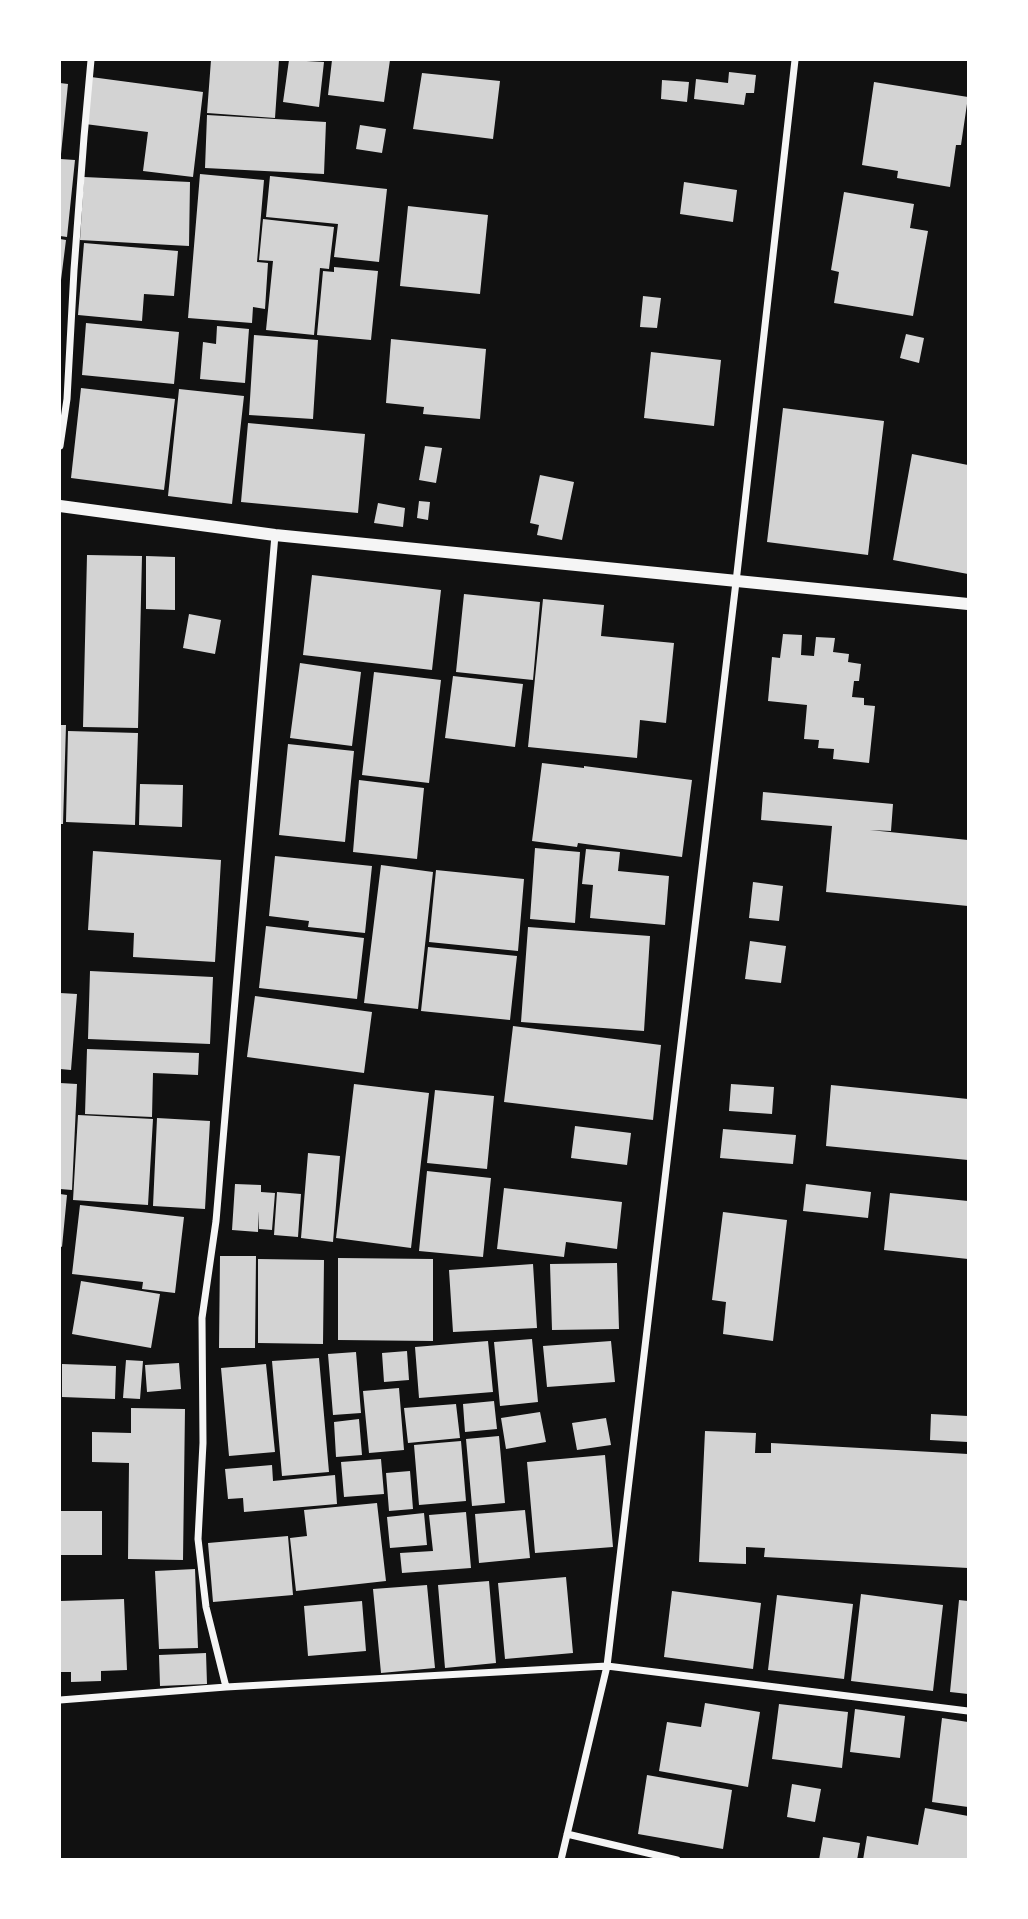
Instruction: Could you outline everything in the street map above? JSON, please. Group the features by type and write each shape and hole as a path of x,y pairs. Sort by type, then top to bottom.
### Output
{"street":[{"path":"60,446 67,399 74,270 91,60"},
{"path":"561,1860 607,1666 795,60"},
{"path":"60,506 275,535 968,604"},
{"path":"226,1687 206,1607 198,1539 203,1443 202,1318 216,1221 275,535"},
{"path":"60,1700 226,1687 607,1666 968,1711"},
{"path":"568,1834 677,1860"}],"building":[{"path":"211,60 279,60 275,118 207,113"},
{"path":"289,60 324,62 319,107 283,102"},
{"path":"332,60 390,60 384,102 328,95"},
{"path":"729,72 756,75 754,93 746,93 744,105 694,99 696,79 728,83"},
{"path":"422,73 500,81 493,139 413,129"},
{"path":"91,77 203,92 193,177 143,171 148,132 85,124"},
{"path":"662,80 689,82 687,102 661,99"},
{"path":"874,82 968,97 961,145 956,145 950,187 897,178 898,171 862,165"},
{"path":"60,83 68,84 61,154 60,154"},
{"path":"207,115 326,122 324,174 205,168"},
{"path":"360,125 386,129 382,153 356,149"},
{"path":"60,159 75,160 67,237 60,236"},
{"path":"200,174 264,180 257,262 268,263 265,309 253,307 252,323 188,318"},
{"path":"270,176 387,189 379,262 334,257 338,224 266,217"},
{"path":"84,177 190,182 189,246 80,240"},
{"path":"684,182 737,190 733,222 680,214"},
{"path":"844,192 914,204 910,228 928,231 913,316 834,303 839,272 831,270"},
{"path":"408,206 488,215 480,294 400,286"},
{"path":"263,219 334,227 329,269 320,268 314,335 266,330 273,261 259,260"},
{"path":"60,239 66,240 61,280 60,280"},
{"path":"84,243 178,251 174,296 144,294 142,321 78,315"},
{"path":"334,267 378,271 371,340 317,335 323,271 334,272"},
{"path":"643,296 661,298 657,328 640,327"},
{"path":"86,323 179,332 174,384 82,375"},
{"path":"217,326 249,329 245,383 200,379 203,342 216,344"},
{"path":"906,334 924,338 919,363 900,358"},
{"path":"254,335 318,340 313,419 249,415"},
{"path":"391,339 486,349 480,419 423,414 424,407 386,403"},
{"path":"651,352 721,360 714,426 644,418"},
{"path":"81,388 175,399 164,490 71,478"},
{"path":"179,389 244,396 232,504 168,496"},
{"path":"783,408 884,421 868,555 767,542"},
{"path":"248,423 365,434 358,513 241,502"},
{"path":"425,446 442,448 436,483 419,480"},
{"path":"912,454 968,465 968,574 893,560"},
{"path":"540,475 574,482 562,540 537,535 539,525 530,523"},
{"path":"419,501 430,502 428,520 417,518"},
{"path":"378,503 405,508 403,527 374,523"},
{"path":"87,555 142,556 138,728 83,727"},
{"path":"146,556 175,557 175,610 146,609"},
{"path":"312,575 441,590 432,670 303,655"},
{"path":"464,594 540,602 533,680 456,672"},
{"path":"543,599 604,605 601,636 674,643 666,723 640,720 637,758 528,747"},
{"path":"189,614 221,620 215,654 183,648"},
{"path":"783,634 802,635 801,655 814,656 816,637 835,638 833,652 849,654 848,662 861,664 859,681 854,681 852,697 864,698 864,705 875,706 869,763 833,759 834,749 818,748 819,740 804,739 807,705 768,701 772,657 780,658"},
{"path":"300,663 361,672 352,746 290,738"},
{"path":"374,672 441,680 429,783 362,775"},
{"path":"453,676 523,684 515,747 445,738"},
{"path":"60,725 66,725 63,824 60,824"},
{"path":"68,731 138,733 135,825 66,822"},
{"path":"288,744 354,751 345,842 279,835"},
{"path":"542,763 692,780 682,857 578,843 577,847 532,841"},
{"path":"359,780 424,788 417,859 353,852"},
{"path":"140,784 183,785 182,827 139,825"},
{"path":"763,792 893,804 891,831 870,830 968,840 968,906 826,892 832,826 761,820"},
{"path":"535,848 580,852 575,923 530,919"},
{"path":"586,849 620,852 618,871 669,876 665,925 590,918 593,885 582,884"},
{"path":"93,851 221,860 215,962 133,957 134,933 88,930"},
{"path":"275,856 372,866 365,933 308,927 309,921 269,916"},
{"path":"381,865 433,872 418,1009 364,1003"},
{"path":"436,870 524,879 518,951 429,942"},
{"path":"753,882 783,886 779,921 749,918"},
{"path":"266,926 364,938 357,999 259,988"},
{"path":"528,927 650,936 644,1031 521,1022"},
{"path":"750,941 786,946 781,983 745,979"},
{"path":"428,947 517,956 510,1020 421,1011"},
{"path":"90,971 213,977 210,1044 88,1039"},
{"path":"60,993 77,994 71,1070 60,1069"},
{"path":"255,996 372,1012 364,1073 247,1057"},
{"path":"513,1026 661,1045 653,1120 504,1102"},
{"path":"87,1049 199,1053 198,1075 153,1073 152,1117 85,1114"},
{"path":"60,1083 77,1084 72,1190 60,1189"},
{"path":"354,1084 429,1093 411,1248 336,1238"},
{"path":"731,1084 774,1087 772,1114 729,1111"},
{"path":"831,1085 968,1099 968,1160 826,1146"},
{"path":"435,1090 494,1096 487,1169 427,1163"},
{"path":"78,1115 153,1119 148,1205 73,1200"},
{"path":"157,1118 210,1121 205,1209 153,1206"},
{"path":"575,1126 631,1133 627,1165 571,1158"},
{"path":"723,1129 796,1135 793,1164 720,1158"},
{"path":"308,1153 340,1156 333,1242 301,1238"},
{"path":"427,1171 491,1178 483,1257 419,1251"},
{"path":"235,1184 261,1185 261,1192 275,1193 272,1230 259,1229 259,1211 258,1232 232,1230"},
{"path":"806,1184 871,1192 868,1218 803,1211"},
{"path":"504,1188 622,1202 617,1249 566,1242 564,1257 497,1249"},
{"path":"277,1192 301,1194 298,1237 274,1235"},
{"path":"890,1193 968,1201 968,1259 884,1250"},
{"path":"60,1194 67,1195 62,1247 60,1246"},
{"path":"80,1205 184,1217 175,1293 142,1289 143,1282 72,1274"},
{"path":"723,1212 787,1220 773,1341 723,1334 726,1302 712,1300"},
{"path":"220,1256 256,1256 255,1348 219,1348"},
{"path":"338,1258 433,1259 433,1341 338,1340"},
{"path":"258,1259 324,1260 323,1344 258,1343"},
{"path":"617,1263 619,1329 552,1330 550,1264"},
{"path":"533,1264 537,1328 453,1332 449,1270"},
{"path":"81,1281 160,1294 151,1348 72,1334"},
{"path":"532,1339 538,1402 500,1406 494,1342"},
{"path":"488,1341 493,1392 419,1398 415,1347"},
{"path":"611,1341 615,1382 547,1387 543,1346"},
{"path":"407,1351 409,1380 384,1382 382,1353"},
{"path":"356,1352 361,1413 333,1415 328,1354"},
{"path":"319,1358 329,1472 282,1476 272,1361"},
{"path":"126,1360 143,1361 140,1399 123,1398"},
{"path":"179,1363 181,1389 147,1392 145,1365"},
{"path":"62,1364 116,1366 115,1399 62,1397"},
{"path":"266,1364 275,1452 229,1456 221,1368"},
{"path":"399,1388 404,1450 369,1453 363,1391"},
{"path":"494,1401 497,1429 465,1432 463,1404"},
{"path":"456,1404 460,1438 408,1443 404,1408"},
{"path":"131,1408 185,1409 183,1560 128,1559 129,1463 92,1462 92,1432 131,1433"},
{"path":"540,1412 546,1442 506,1449 501,1418"},
{"path":"931,1414 968,1416 968,1442 930,1440"},
{"path":"606,1418 611,1445 577,1450 572,1423"},
{"path":"359,1419 362,1455 336,1457 334,1422"},
{"path":"705,1431 756,1433 755,1453 771,1453 771,1443 968,1454 968,1568 764,1557 765,1548 746,1547 746,1564 699,1562"},
{"path":"499,1436 505,1503 472,1506 466,1439"},
{"path":"461,1441 466,1501 419,1505 414,1445"},
{"path":"605,1455 613,1547 535,1553 527,1462"},
{"path":"381,1459 384,1494 344,1497 341,1462"},
{"path":"272,1465 273,1481 335,1475 337,1504 244,1512 243,1498 228,1499 225,1469"},
{"path":"410,1471 413,1509 389,1511 386,1473"},
{"path":"377,1503 386,1581 296,1591 290,1538 307,1536 304,1510"},
{"path":"525,1510 530,1558 479,1563 475,1514"},
{"path":"60,1511 102,1511 102,1555 60,1555"},
{"path":"466,1512 471,1568 402,1573 400,1553 433,1551 429,1515"},
{"path":"424,1513 427,1545 390,1548 387,1517"},
{"path":"288,1536 293,1595 213,1602 208,1543"},
{"path":"195,1569 198,1648 159,1649 155,1571"},
{"path":"566,1577 573,1653 505,1659 498,1583"},
{"path":"489,1581 496,1663 445,1668 438,1585"},
{"path":"427,1585 435,1668 381,1673 373,1589"},
{"path":"672,1591 761,1603 753,1669 664,1657"},
{"path":"861,1594 943,1605 933,1691 851,1681"},
{"path":"777,1595 853,1604 844,1679 768,1670"},
{"path":"124,1599 127,1670 101,1671 101,1681 71,1682 71,1672 60,1672 60,1601"},
{"path":"959,1600 968,1601 968,1694 950,1692"},
{"path":"362,1601 366,1651 308,1656 304,1606"},
{"path":"206,1653 207,1684 160,1686 159,1655"},
{"path":"705,1703 760,1712 748,1787 659,1771 667,1722 701,1727"},
{"path":"779,1704 848,1712 842,1768 772,1759"},
{"path":"855,1709 905,1716 900,1758 850,1752"},
{"path":"942,1718 968,1722 968,1807 932,1802"},
{"path":"647,1775 732,1790 723,1849 638,1834"},
{"path":"792,1784 821,1789 815,1822 787,1817"},
{"path":"925,1808 968,1816 968,1860 863,1860 867,1836 918,1845"},
{"path":"823,1837 860,1843 857,1860 819,1860"}]}
